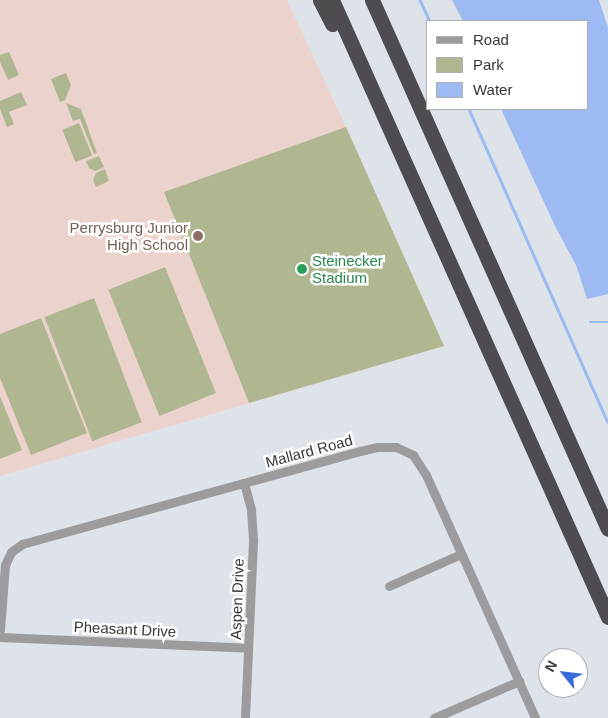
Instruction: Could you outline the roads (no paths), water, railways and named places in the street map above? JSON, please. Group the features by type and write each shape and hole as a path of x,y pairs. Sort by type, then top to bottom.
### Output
{"highway":[{"path":"320,0 418,192"},
{"path":"332,0 608,617"},
{"path":"372,0 608,529"}],"street":[{"name":"Mallard Road","path":"0,630 4,565 11,552 22,544 369,449 390,447 402,449 413,456 421,465 536,718"},
{"name":"Aspen Drive","path":"244,483 252,522 245,718"},
{"path":"389,586 462,554"},
{"name":"Pheasant Drive","path":"0,637 248,648"},
{"path":"434,718 519,681"}],"water":[{"path":"452,0 599,0 608,28 608,294 587,299 576,265 556,228 501,110 588,110 588,20 462,20"}],"waterway":[{"path":"420,0 430,20"},
{"path":"469,110 608,422"},
{"path":"590,322 608,322"}],"place":[{"name":"Perrysburg Junior High School","path":"198,236"},
{"name":"Steinecker Stadium","path":"302,269"}]}
